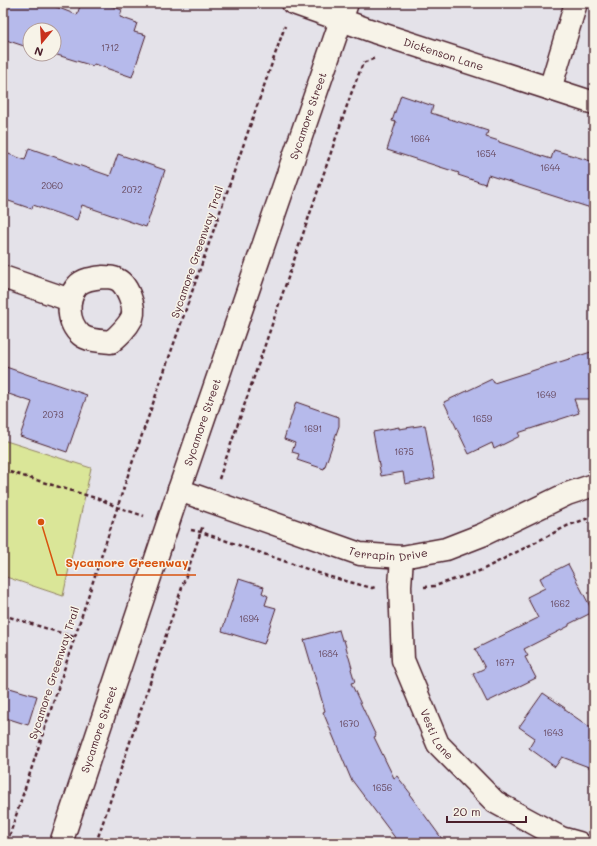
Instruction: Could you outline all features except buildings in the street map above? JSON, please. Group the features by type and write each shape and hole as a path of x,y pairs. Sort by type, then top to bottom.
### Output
{"street":[{"name":"Dickenson Lane","path":"293,3 344,12 550,89 594,103"},
{"path":"550,89 576,3"},
{"name":"Sycamore Street","path":"61,843 179,490 344,12"},
{"path":"3,277 70,300"},
{"name":"Terrapin Drive","path":"179,490 360,554 402,557 446,549 482,535 567,494 594,485"},
{"name":"Vesti Lane","path":"402,557 400,586 403,660 438,744 496,802 561,838 578,843"}],"path":[{"name":"Sycamore Greenway Trail","path":"7,843 117,507 285,25"},
{"path":"96,843 351,94 363,63 374,58"},
{"path":"3,470 102,500 117,507 131,511"},
{"path":"419,586 425,588 435,586 482,570 567,526 594,516"},
{"path":"201,532 327,576 372,588 377,587"},
{"path":"3,615 74,637"}],"green space":[{"path":"3,440 91,468 63,596 3,576"}],"place":[{"name":"Sycamore Greenway","path":"41,522"}]}
